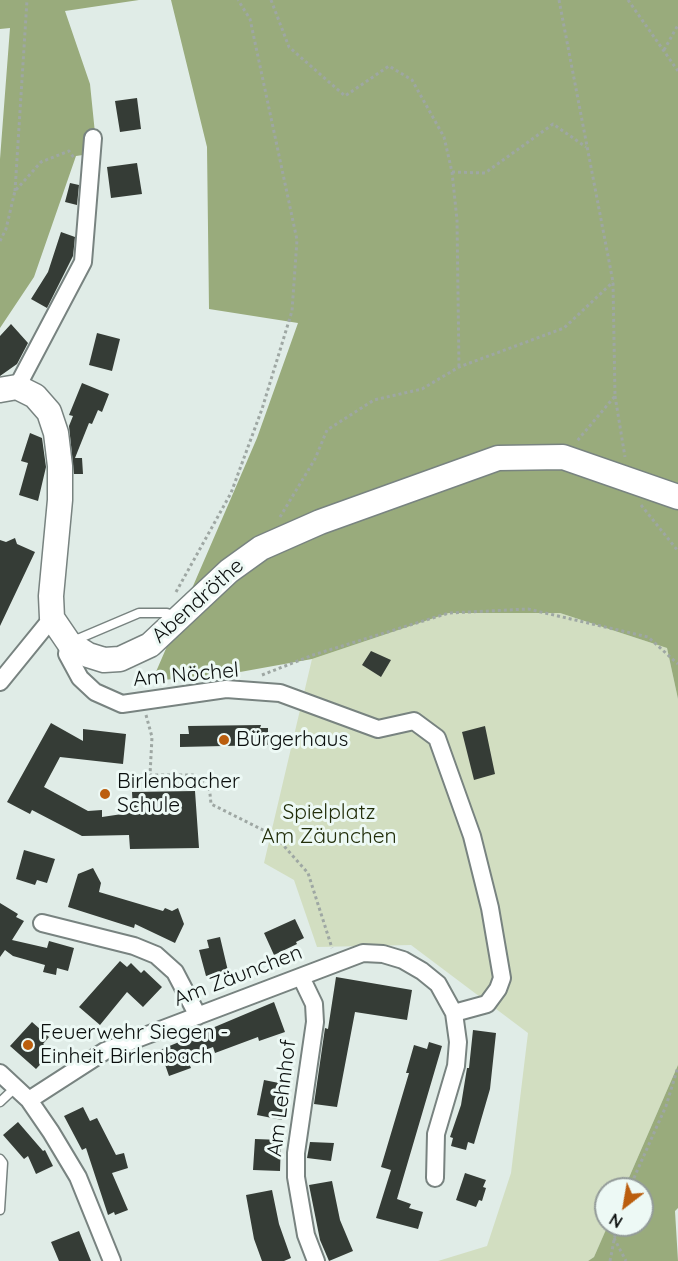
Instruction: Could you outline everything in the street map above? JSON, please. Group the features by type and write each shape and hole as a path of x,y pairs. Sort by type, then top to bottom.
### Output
{"street":[{"path":"0,682 52,618 51,596 60,500 56,433 49,412 35,396 8,388 83,261 93,138"},
{"name":"Abendröthe","path":"52,618 69,643 96,657 120,660 150,645 174,615 261,548 320,522 498,458 563,457 629,478 678,497"},
{"name":"Am Nöchel","path":"69,643 67,654 80,678 95,692 122,704 226,689 280,693 378,729 414,721 437,738 472,836 490,908 502,978 498,989 487,1004 454,1013"},
{"path":"42,923 134,946 156,955 175,972 198,1016"},
{"name":"Am Zäunchen","path":"29,1100 105,1051 302,977 335,961 363,953 383,954 403,960 438,984 454,1013 458,1042 456,1066 436,1134 435,1178"},
{"name":"Am Lehnhof","path":"302,977 314,1004 315,1022 296,1153 296,1177 306,1235 316,1261"},
{"path":"0,1072 17,1086 41,1115 78,1177 112,1261"}],"lane":[{"path":"69,643 139,614 174,615"},
{"path":"0,1102 17,1086"},
{"path":"0,1159 3,1163 0,1210"}],"path":[{"path":"0,241 6,229 15,191 27,0"},
{"path":"174,615 181,578 231,493 262,409 292,311 297,240 250,19 238,0"},
{"path":"272,0 289,47 345,96 389,66 412,80 444,138 452,172 457,220 459,367"},
{"path":"559,0 613,282 615,396 629,478 643,511 678,551"},
{"path":"628,0 678,71"},
{"path":"663,50 678,25"},
{"path":"452,172 485,173 553,124 588,148"},
{"path":"15,191 41,162 69,151 89,179"},
{"path":"279,519 315,459 327,430 374,400 422,389 459,367 564,328 613,282"},
{"path":"563,457 615,396"},
{"path":"258,676 313,655 449,613 528,609 648,637 678,664"},
{"path":"139,701 149,722 152,737 150,775 193,775 209,784 211,804 275,836 308,873 335,961"},
{"path":"634,1177 666,1106 678,1067"},
{"path":"610,1261 613,1237"},
{"path":"613,1237 626,1261"}],"green space":[{"path":"0,0 139,0 65,11 90,84 97,153 76,156 34,277 0,328 0,159 10,28 0,29"},
{"path":"171,0 678,0 678,699 667,648 560,613 449,613 312,659 229,674 152,681 257,438 298,323 209,309 207,147"},
{"name":"Spielplatz Am Zäunchen","path":"449,613 560,613 667,648 678,699 678,1065 629,1177 594,1177 594,1237 603,1237 594,1257 588,1261 438,1261 487,1246 511,1173 528,1033 411,945 317,947 294,880 264,863 312,659"},
{"path":"678,1065 678,1208 675,1211 678,1261 588,1261 594,1257 603,1237 654,1237 654,1177 629,1177"}],"building":[{"path":"137,98 141,129 120,132 115,101"},
{"path":"137,163 142,194 111,198 107,167"},
{"path":"70,183 79,185 77,205 65,202"},
{"path":"61,232 75,237 73,256 47,308 31,299 48,272"},
{"path":"11,324 28,343 17,364 0,376 0,336"},
{"path":"97,333 120,339 112,371 89,365"},
{"path":"82,383 109,394 102,412 98,410 92,424 89,423 75,458 82,458 83,474 74,474 69,426 73,416 69,415"},
{"path":"30,433 42,438 46,467 38,501 19,495 28,463 21,461"},
{"path":"15,538 17,544 35,552 0,626 0,540 6,542"},
{"path":"371,651 391,660 381,677 362,665"},
{"path":"51,723 83,741 83,729 126,734 123,764 60,757 44,787 88,811 102,810 102,817 129,813 129,810 133,810 132,792 195,791 199,848 130,849 129,835 82,836 32,810 30,814 7,802"},
{"name":"Bürgerhaus","path":"261,725 260,728 268,728 268,745 180,747 180,734 189,734 188,726"},
{"path":"485,726 495,774 474,780 462,732"},
{"path":"24,850 55,859 47,883 37,880 35,885 16,879"},
{"path":"93,868 101,883 99,892 163,911 165,908 172,911 178,908 184,924 175,943 135,924 134,928 68,907 78,874"},
{"path":"0,903 18,914 16,917 24,921 12,940 47,948 49,941 74,948 68,971 57,968 56,975 43,972 45,965 13,956 5,950 0,957"},
{"path":"295,919 304,938 274,955 264,933"},
{"path":"220,937 228,971 206,976 199,950 209,948 207,940"},
{"path":"120,961 127,967 131,963 141,973 144,970 162,987 143,1007 127,992 100,1025 79,1007"},
{"path":"336,977 412,990 407,1020 355,1012 337,1107 314,1104 325,1028 328,1029"},
{"path":"274,1002 285,1032 259,1041 258,1037 215,1053 213,1047 186,1057 191,1068 169,1076 160,1050"},
{"name":"Feuerwehr Siegen - Einheit Birlenbach","path":"32,1022 49,1037 43,1044 52,1052 36,1069 10,1046"},
{"path":"473,1030 496,1033 490,1089 474,1144 468,1142 466,1150 451,1146 453,1138 450,1137 461,1105 467,1068 469,1068"},
{"path":"429,1042 442,1046 397,1199 411,1204 409,1208 423,1212 418,1229 376,1218 391,1170 381,1167 409,1073 406,1073 414,1045 427,1049"},
{"path":"264,1080 289,1085 282,1120 257,1115"},
{"path":"83,1107 90,1121 97,1118 116,1155 124,1153 128,1168 112,1173 128,1210 115,1215 114,1212 108,1215 86,1148 82,1150 64,1116"},
{"path":"18,1122 43,1151 45,1150 53,1166 36,1174 28,1156 24,1159 3,1135"},
{"path":"255,1139 281,1140 280,1171 253,1170"},
{"path":"310,1142 334,1143 331,1161 307,1158"},
{"path":"465,1173 486,1180 482,1201 479,1200 476,1207 456,1200"},
{"path":"332,1181 340,1220 353,1251 329,1261 320,1240 309,1185"},
{"path":"272,1190 279,1224 291,1258 284,1261 262,1261 254,1239 246,1195"},
{"path":"79,1231 91,1261 59,1261 51,1242"}],"place":[{"name":"Bürgerhaus","path":"224,740"},
{"name":"Birlenbacher Schule","path":"105,794"},
{"name":"Feuerwehr Siegen - Einheit Birlenbach","path":"28,1045"}]}
